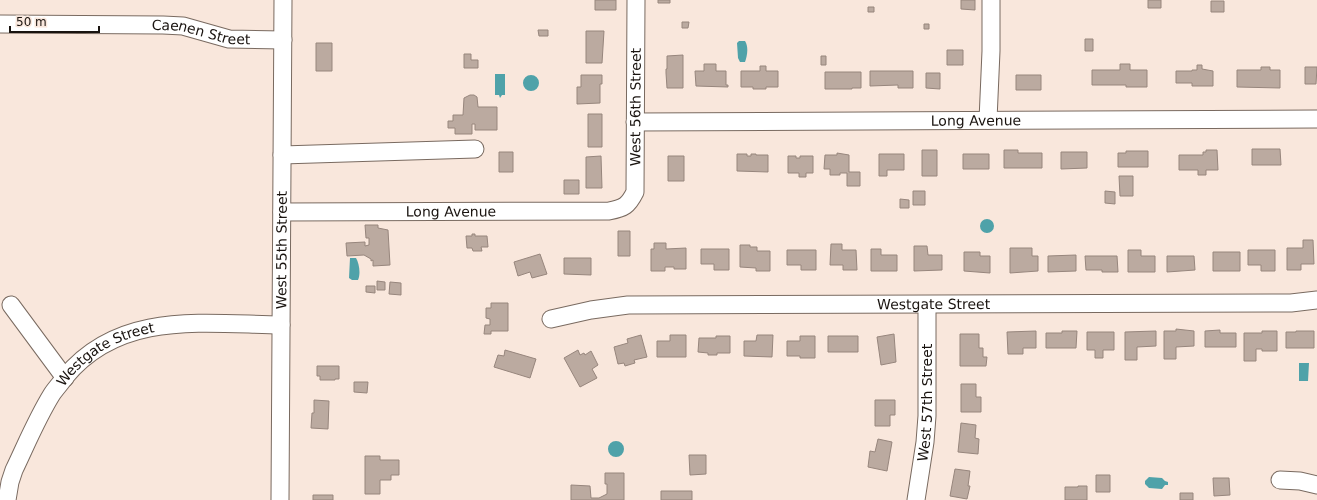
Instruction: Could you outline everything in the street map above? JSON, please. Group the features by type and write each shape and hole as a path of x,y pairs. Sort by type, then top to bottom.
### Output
{"street":[{"name":"West 55th Street","path":"280,500 283,0"},
{"name":"West 56th Street","path":"620,209 630,202 635,192 636,0"},
{"path":"988,120 991,51 991,0"},
{"name":"Caenen Street","path":"0,24 184,26 229,39 283,40"},
{"name":"Long Avenue","path":"635,122 1317,120"},
{"path":"282,155 476,149"},
{"name":"Long Avenue","path":"282,212 609,212 620,209"},
{"name":"Westgate Street","path":"551,320 591,310 628,305 1291,303 1317,300"},
{"path":"11,305 65,378"},
{"name":"West 57th Street","path":"916,500 925,442 927,416 927,305"},
{"name":"Westgate Street","path":"7,500 10,482 17,464 52,393 76,364 102,345 125,334 147,328 175,324 281,325"},
{"path":"1280,480 1300,480 1317,485"}],"water":[{"path":"739,41 745,41 747,46 745,62 740,62 738,58 737,43"},
{"path":"495,74 505,74 505,95 502,95 500,98 499,95 495,95"},
{"path":"531,75 537,77 539,83 537,89 531,91 525,89 523,83 525,77"},
{"path":"984,219 990,219 994,223 994,229 990,233 984,233 980,229 980,223"},
{"path":"350,258 356,258 358,263 358,280 352,280 349,278"},
{"path":"1299,363 1309,363 1308,381 1299,381"},
{"path":"613,441 619,441 624,446 622,455 619,457 613,457 608,452 608,446"},
{"path":"1149,477 1162,478 1168,482 1168,485 1165,485 1162,489 1149,488 1145,484 1145,481"}],"building":[{"path":"595,0 616,0 616,10 595,10"},
{"path":"658,0 670,0 670,3 658,3"},
{"path":"961,0 975,0 975,10 961,9"},
{"path":"1148,0 1161,0 1161,8 1148,8"},
{"path":"1211,1 1224,1 1224,12 1211,12"},
{"path":"868,7 874,7 874,12 868,12"},
{"path":"682,22 689,22 688,28 682,28"},
{"path":"924,24 929,24 929,29 924,29"},
{"path":"538,30 548,30 548,36 539,36"},
{"path":"586,31 604,31 602,63 586,63"},
{"path":"1085,39 1093,39 1093,51 1085,51"},
{"path":"316,43 332,43 332,71 316,71"},
{"path":"947,50 963,50 963,65 947,65"},
{"path":"464,54 471,54 471,60 478,60 478,68 464,68"},
{"path":"683,55 683,88 667,88 667,56"},
{"path":"821,56 826,56 826,65 821,65"},
{"path":"704,64 716,64 716,71 726,71 726,85 728,85 728,87 696,86 695,71 704,71"},
{"path":"1120,64 1130,64 1130,70 1147,70 1147,87 1126,87 1126,85 1092,85 1092,70 1120,70"},
{"path":"1197,65 1202,65 1202,69 1213,71 1213,86 1192,86 1192,83 1176,83 1176,71 1197,70"},
{"path":"760,66 766,66 766,71 778,71 778,87 753,89 753,87 741,87 741,71 760,71"},
{"path":"1261,67 1270,67 1270,70 1280,70 1280,88 1237,87 1237,70 1261,70"},
{"path":"1305,67 1317,67 1316,84 1305,84"},
{"path":"870,71 913,71 913,88 898,88 898,85 870,86"},
{"path":"825,72 861,72 861,88 825,89"},
{"path":"926,73 940,73 940,89 926,88"},
{"path":"581,75 602,75 602,84 600,84 600,103 577,104 577,87 581,87"},
{"path":"1016,75 1041,75 1041,90 1016,90"},
{"path":"470,95 477,97 478,107 497,107 497,130 475,130 475,124 472,124 472,134 455,134 455,128 448,128 448,121 453,121 453,115 463,115 464,98"},
{"path":"588,114 602,114 602,147 588,147"},
{"path":"1252,149 1280,149 1281,165 1252,165"},
{"path":"922,150 937,150 937,176 922,176"},
{"path":"1004,150 1018,150 1018,153 1042,153 1042,168 1004,168"},
{"path":"1206,150 1217,150 1218,170 1206,170 1206,175 1198,175 1198,170 1179,170 1179,155 1203,155 1203,152 1206,152"},
{"path":"1126,151 1148,151 1148,167 1118,167 1118,153 1126,153"},
{"path":"499,152 513,152 513,172 499,172"},
{"path":"1061,152 1087,152 1087,168 1061,169"},
{"path":"837,153 849,155 849,172 860,172 860,186 847,186 847,173 830,175 830,169 824,169 825,155 837,155"},
{"path":"737,154 747,154 747,156 751,156 751,154 768,155 768,172 737,171"},
{"path":"879,154 904,154 904,170 887,170 887,176 879,176"},
{"path":"963,154 989,154 989,169 963,169"},
{"path":"601,156 602,188 586,188 586,157"},
{"path":"668,156 684,156 684,181 668,181"},
{"path":"788,156 796,156 796,158 800,158 800,156 813,156 813,173 806,173 806,177 799,177 799,173 788,173"},
{"path":"1119,176 1133,176 1133,196 1120,196"},
{"path":"564,180 579,180 579,194 564,194"},
{"path":"913,191 925,191 925,205 913,205"},
{"path":"1105,191 1115,192 1115,204 1105,203"},
{"path":"900,199 909,200 909,208 900,208"},
{"path":"365,225 378,225 378,228 388,230 390,265 373,266 373,260 371,261 371,259 364,255 347,256 346,243 365,242 365,246 369,245 369,238 366,238"},
{"path":"618,231 630,231 630,256 618,256"},
{"path":"472,234 475,234 475,236 487,236 488,247 481,247 482,251 473,251 472,248 467,248 466,236 472,236"},
{"path":"1303,240 1313,240 1314,264 1301,264 1301,270 1287,270 1287,248 1303,248"},
{"path":"654,243 666,243 666,249 686,248 686,269 665,267 665,271 651,271 651,249 654,249"},
{"path":"831,244 842,244 842,250 856,250 857,270 843,270 843,265 830,265"},
{"path":"740,245 757,247 757,251 770,251 770,271 756,271 756,268 740,267"},
{"path":"914,246 927,246 928,255 942,255 942,270 914,271"},
{"path":"1010,248 1032,248 1032,256 1038,256 1038,271 1010,273"},
{"path":"701,249 729,249 729,270 714,270 714,264 701,264"},
{"path":"871,249 881,249 881,255 897,255 897,271 871,271"},
{"path":"787,250 816,250 816,270 801,270 801,265 787,265"},
{"path":"1128,250 1141,250 1141,256 1155,256 1155,272 1128,272"},
{"path":"1248,250 1275,250 1275,271 1261,271 1261,265 1248,265"},
{"path":"964,252 980,252 980,256 990,256 990,273 964,271"},
{"path":"1213,252 1240,252 1240,271 1213,271"},
{"path":"540,254 547,274 532,278 530,272 518,276 514,262"},
{"path":"1076,255 1076,271 1048,272 1048,256"},
{"path":"1085,256 1117,256 1118,272 1086,270"},
{"path":"1167,256 1194,256 1195,270 1167,272"},
{"path":"564,258 591,258 591,275 564,274"},
{"path":"377,281 385,282 385,290 377,290"},
{"path":"390,282 401,283 401,295 389,294"},
{"path":"366,286 375,286 375,293 366,292"},
{"path":"491,303 508,303 508,331 491,331 491,334 484,334 485,325 490,325 490,319 486,318 486,308 491,308"},
{"path":"1176,329 1194,331 1194,346 1176,347 1176,359 1164,359 1164,331 1176,331"},
{"path":"1220,330 1220,333 1236,333 1236,347 1205,347 1205,331"},
{"path":"1036,331 1036,348 1023,348 1023,354 1008,354 1007,332"},
{"path":"1062,331 1077,331 1076,348 1046,348 1046,333 1062,333"},
{"path":"1156,331 1156,346 1137,347 1137,360 1125,360 1125,332"},
{"path":"1262,331 1277,331 1277,351 1262,351 1262,349 1256,349 1256,361 1244,361 1244,333 1262,333"},
{"path":"1314,331 1314,348 1286,348 1286,332"},
{"path":"1087,332 1114,332 1114,350 1103,350 1103,358 1095,358 1095,350 1087,350"},
{"path":"894,334 896,362 881,365 877,337"},
{"path":"960,334 979,334 979,348 983,348 983,357 987,357 986,366 960,366"},
{"path":"641,335 647,357 634,360 635,363 625,366 624,363 618,364 614,347 628,343 627,339"},
{"path":"670,335 686,335 686,357 657,357 657,341 670,341"},
{"path":"757,335 773,335 772,357 744,356 744,341 756,341"},
{"path":"716,336 730,336 730,353 708,355 708,353 698,352 699,338 716,338"},
{"path":"800,336 815,336 815,358 787,356 787,341 800,341"},
{"path":"828,336 858,336 858,352 828,352"},
{"path":"505,350 536,359 530,378 494,367 498,355 504,356"},
{"path":"578,350 580,355 584,353 585,355 591,351 598,365 592,369 597,378 580,387 564,358"},
{"path":"317,366 339,366 339,379 320,380 320,376 317,376"},
{"path":"354,382 368,382 367,393 354,392"},
{"path":"961,384 976,384 976,397 981,397 981,412 961,412"},
{"path":"314,400 329,401 328,429 311,428 312,413 314,413"},
{"path":"875,400 895,400 895,415 890,415 890,426 875,426"},
{"path":"961,423 976,425 975,438 979,439 978,454 958,452"},
{"path":"878,439 892,442 887,471 868,467 870,451 875,452"},
{"path":"689,455 706,455 706,474 690,475"},
{"path":"365,456 380,456 380,460 399,460 399,475 391,475 391,480 380,480 380,494 365,494"},
{"path":"955,469 970,471 968,486 970,486 967,499 950,496"},
{"path":"605,473 624,473 624,500 571,500 571,485 590,486 591,498 599,498 607,494"},
{"path":"1096,475 1110,475 1110,492 1096,492"},
{"path":"1213,478 1229,478 1230,495 1214,496"},
{"path":"1087,486 1087,500 1065,500 1065,487"},
{"path":"661,491 692,491 692,500 661,500"},
{"path":"1180,493 1193,493 1193,500 1180,500"},
{"path":"313,495 333,495 333,500 313,500"}]}
